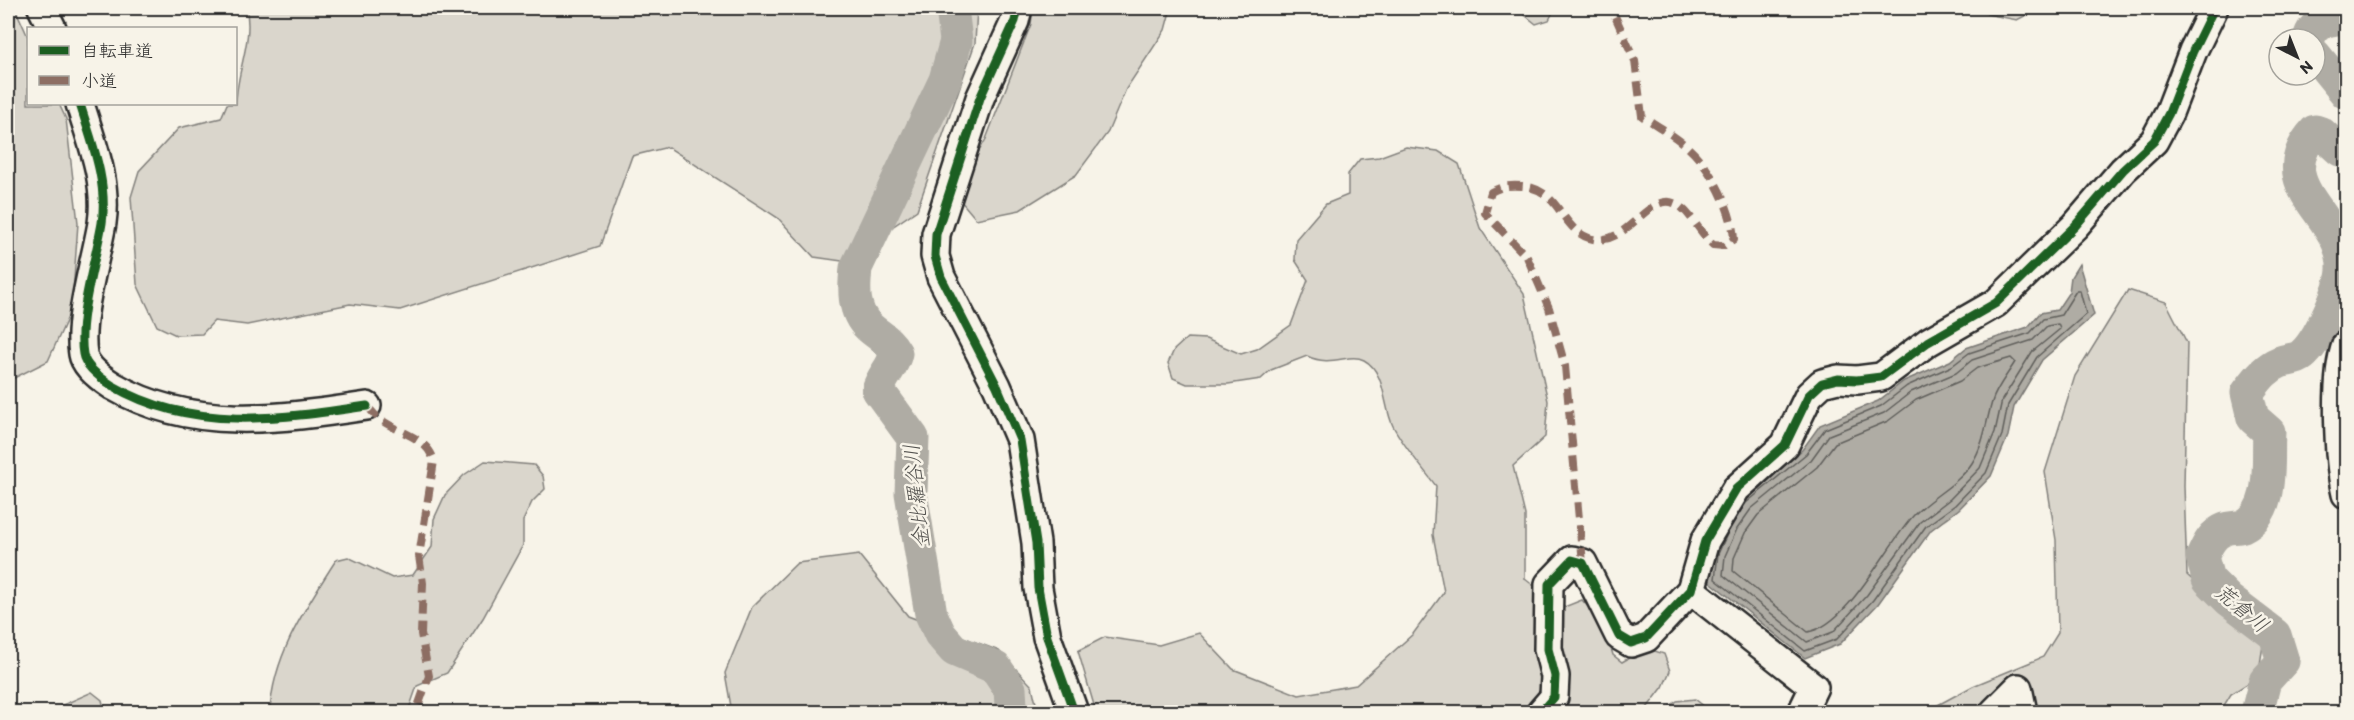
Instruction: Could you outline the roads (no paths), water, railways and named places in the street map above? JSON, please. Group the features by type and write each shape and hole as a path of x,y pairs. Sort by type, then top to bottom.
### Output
{"street":[{"path":"42,8 52,27"},
{"path":"1018,8 1015,21 980,98 936,234 935,255 941,277 997,386 1020,440 1036,543 1038,588 1045,627 1057,668 1074,712"},
{"path":"1541,712 1554,697 1555,676 1548,649 1549,584 1572,560 1583,563 1619,636 1630,643 1646,638 1691,590 1705,541 1736,489 1785,445 1809,394 1822,383 1838,379 1857,380 1881,377 1928,342 1996,303 2076,226 2123,170 2154,141 2169,113 2193,51 2214,8"},
{"path":"80,105 103,179 102,221 86,303 82,352 85,363 108,383 138,400 194,416 286,418 366,405"},
{"path":"2346,345 2343,353 2340,390 2340,468 2346,494"},
{"path":"1691,590 1814,687 1802,712"},
{"path":"1994,712 2018,688 2023,712"}],"water":[{"path":"2079,264 2094,315 2042,360 2014,407 2008,436 1991,476 1959,509 1931,530 1878,604 1840,644 1805,658 1708,580 1712,552 1741,499 1802,450 1820,425 1878,401 1904,381 1950,361 1966,348 2028,327 2040,313 2057,310 2069,292 2071,277"}],"waterway":[{"name":"金比羅谷川","path":"952,8 956,41 945,80 856,268 855,299 863,321 887,341 896,353 878,390 913,438 911,493 931,614 940,634 954,650 996,668 1010,689 1009,712"},
{"name":"荒倉川","path":"2316,27 2329,20 2346,18"},
{"name":"荒倉川","path":"2327,70 2346,93"},
{"name":"荒倉川","path":"2257,712 2265,681 2283,661 2275,635 2229,600 2208,579 2202,557 2210,541 2220,531 2243,526 2253,519 2265,497 2269,432 2253,418 2247,393 2270,368 2280,362 2300,357 2308,349 2326,319 2342,278 2342,257 2335,238 2303,187 2299,170 2301,152 2315,131 2321,133 2340,150 2346,150"}]}
